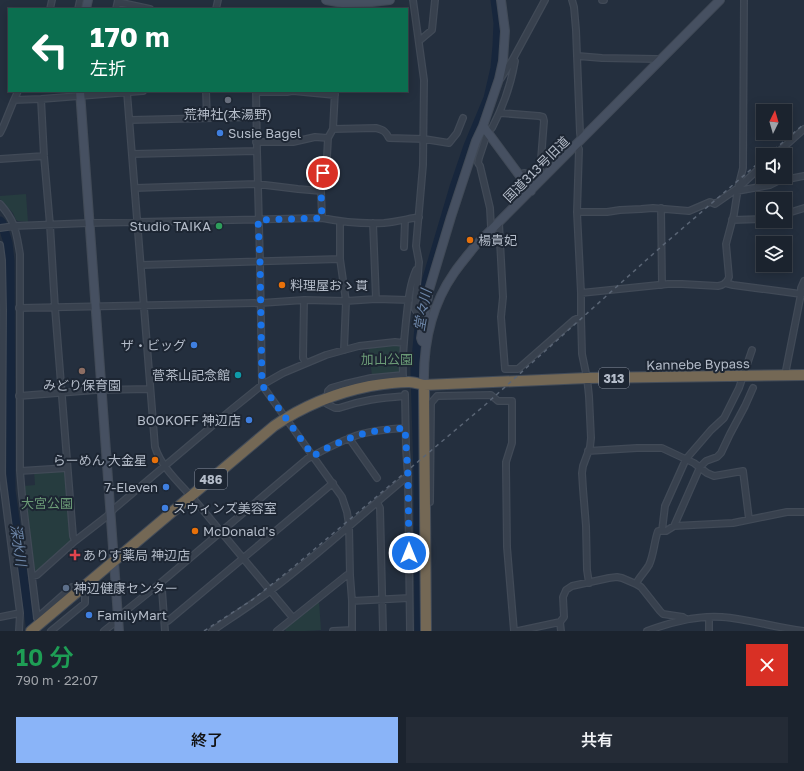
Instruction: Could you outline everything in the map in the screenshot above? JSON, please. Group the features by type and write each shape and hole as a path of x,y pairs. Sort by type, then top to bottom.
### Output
{"highway":[{"name":"Kannebe Bypass","path":"411,385 587,378 804,375"},
{"name":"486","path":"36,630 193,499 274,426 287,420 299,410 327,401 355,389 385,383 411,385"},
{"path":"411,385 425,532 426,631"}],"street":[{"path":"326,0 343,4 390,0"},
{"path":"413,0 424,80 423,165 416,246 419,262 415,309 416,311 425,312"},
{"path":"419,41 432,30 436,0"},
{"path":"426,344 421,338 429,290 476,141 483,126 499,79 503,61 505,31 501,0"},
{"path":"499,79 514,59 545,0"},
{"path":"572,0 575,12 578,56 580,133 577,212 582,354 589,396 591,438 590,447 582,472 589,583"},
{"name":"国道313号旧道","path":"411,385 424,365 429,329 437,305 454,272 475,246 720,0"},
{"path":"581,293 662,285 682,284 718,286 727,282 729,277 726,244 743,168 744,0"},
{"path":"118,1 146,8"},
{"path":"578,56 657,59 660,61"},
{"path":"492,128 500,113 513,77 514,59"},
{"path":"1,129 18,92"},
{"path":"14,100 40,99 80,93 128,92 150,389 157,454 165,466 293,618"},
{"path":"206,92 207,118"},
{"path":"287,92 256,92 262,385 342,496 347,512 349,526 352,630 333,631"},
{"path":"314,92 335,93 333,129 328,138 327,158 323,173 321,191 322,218"},
{"path":"80,93 119,631"},
{"path":"40,99 73,536 75,541"},
{"path":"500,113 539,116 543,118 544,121 540,172 537,175 524,173 519,174"},
{"path":"130,120 256,117"},
{"path":"333,129 376,128 387,132 389,138 424,139 450,143 463,118"},
{"path":"483,126 531,191"},
{"path":"783,148 804,129"},
{"path":"256,142 293,142 315,137 328,138"},
{"path":"486,137 478,163 490,208 491,226 496,226 503,308 501,317 505,369 518,369 574,320 581,317"},
{"path":"132,154 257,151"},
{"path":"0,159 44,156"},
{"path":"577,212 607,212 661,208 689,211 710,202 715,204 738,189 756,172"},
{"path":"738,189 770,185 778,181 804,176"},
{"path":"135,188 257,184 321,191"},
{"path":"0,204 11,218 11,226"},
{"path":"661,208 662,285"},
{"path":"792,212 804,208"},
{"path":"0,228 11,226 89,223 322,218 340,222 386,223 418,217"},
{"path":"732,220 756,219"},
{"path":"404,247 405,220"},
{"path":"340,222 340,259 346,301 344,350"},
{"path":"373,223 376,299"},
{"path":"11,226 16,230 20,254 20,471 37,618 72,587 84,591 86,603 51,631"},
{"path":"0,244 2,260 2,474 20,613 19,631"},
{"path":"141,265 340,259"},
{"path":"410,631 408,476 405,428 411,385 404,343 412,280 419,262"},
{"path":"785,375 802,293 801,288 804,281"},
{"path":"725,283 802,293"},
{"path":"19,308 261,303 304,300 409,300"},
{"path":"304,300 303,358 306,363"},
{"path":"32,576 37,575 75,541 262,385 283,373 326,355 359,346 396,342 404,343"},
{"path":"662,531 665,506 686,459 711,430 724,418 739,388 752,350"},
{"path":"327,401 336,408 339,408 366,400 380,398 411,385"},
{"path":"674,526 700,467 706,461 717,457 721,453 753,388"},
{"path":"19,396 102,390 150,389"},
{"path":"425,532 429,518 431,403 437,396 476,395 491,395 498,401 512,401 512,443 506,462 506,467 507,547 514,631"},
{"path":"104,631 123,613 307,459 329,446 349,438 384,430 405,428"},
{"path":"349,438 378,478"},
{"path":"588,451 662,448 686,459 714,476 743,471 749,519"},
{"path":"20,471 68,468"},
{"path":"212,631 239,613 303,565 408,476"},
{"path":"165,622 333,483"},
{"path":"377,502 380,508 383,631"},
{"path":"636,584 652,558 658,531 666,531 674,526 733,522 787,512 804,512"},
{"path":"277,631 350,575"},
{"path":"518,631 537,629 560,622 564,617 562,597 566,590 572,586 616,577 641,586 663,614 683,617 686,619"},
{"path":"158,585 162,590 165,631"},
{"path":"352,601 409,598"},
{"path":"0,617 20,613"},
{"path":"647,631 662,625 686,619 721,617 747,620 804,631"},
{"path":"709,618 709,631"},
{"path":"560,622 561,631"}],"green space":[{"path":"26,194 28,222 18,221 0,199 0,196"},
{"name":"加山公園","path":"398,344 403,347 402,370 399,373 372,375 368,347"},
{"name":"大宮公園","path":"63,469 66,472 71,542 36,573 34,573 23,486 35,485 34,471"},
{"path":"319,601 321,630 286,631 284,628"}],"waterway":[{"name":"堂々川","path":"419,631 418,473 415,370 421,306 425,285 454,187 468,146 488,98 495,68 497,46 498,23 495,0"},
{"name":"深水川","path":"0,221 8,243 10,261 11,491 31,631"}],"railway":[{"path":"776,148 804,124"},
{"path":"204,631 252,600 291,569 485,405 662,246 756,165"}],"place":[{"name":"荒神社(本湯野)","path":"228,100"},
{"name":"Susie Bagel","path":"220,133"},
{"name":"Studio TAIKA","path":"219,226"},
{"name":"楊貴妃","path":"470,240"},
{"name":"料理屋おゝ貫","path":"282,285"},
{"name":"ザ・ビッグ","path":"194,345"},
{"name":"みどり保育園","path":"82,371"},
{"name":"菅茶山記念館","path":"238,375"},
{"name":"BOOKOFF 神辺店","path":"249,420"},
{"name":"らーめん 大金星","path":"155,460"},
{"name":"7-Eleven","path":"166,487"},
{"name":"スウィンズ美容室","path":"165,508"},
{"name":"McDonald's","path":"195,531"},
{"name":"ありす薬局 神辺店","path":"75,555"},
{"name":"神辺健康センター","path":"66,588"},
{"name":"FamilyMart","path":"89,615"}],"route":[{"path":"323,173 321,191 322,218 258,220 262,385 313,456 329,446 362,434 405,428 408,476 409,553"}]}
